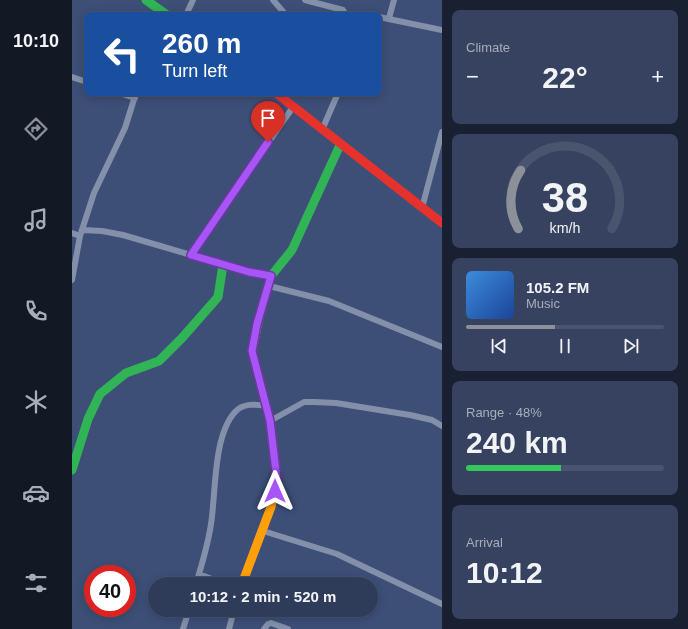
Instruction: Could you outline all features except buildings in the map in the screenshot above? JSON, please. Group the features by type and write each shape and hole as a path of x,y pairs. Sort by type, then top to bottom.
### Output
{"street":[{"path":"146,0 162,12"},
{"path":"187,12 193,0"},
{"path":"273,0 283,12"},
{"path":"305,0 343,10 344,12"},
{"path":"389,18 394,0"},
{"path":"382,17 442,30"},
{"path":"72,77 84,81"},
{"path":"72,280 81,233 94,193 125,128 136,96"},
{"path":"280,96 340,145 442,223"},
{"path":"322,130 337,96"},
{"path":"191,255 293,106"},
{"path":"422,208 442,132"},
{"path":"245,577 263,531 277,480 270,421 252,351 257,324 271,276 280,267 292,250 340,145"},
{"path":"72,233 102,231 123,234 223,265 271,276"},
{"path":"72,470 88,419 100,394 126,373 159,361 182,338 203,312 218,297 223,265"},
{"path":"269,286 329,301 442,347"},
{"path":"270,421 304,402 314,402 336,403 410,415 432,420 442,426"},
{"path":"198,577 211,526 216,488 216,467 227,423 236,411 243,406 253,404 266,406"},
{"path":"263,531 337,554 442,604"},
{"path":"199,574 207,577"},
{"path":"183,629 187,617"},
{"path":"229,629 232,617"},
{"path":"264,629 271,623 288,629"}],"traffic: fast":[{"path":"146,0 163,12"},
{"path":"259,317 271,276 292,250 340,145"},
{"path":"72,470 88,419 100,394 126,373 159,361 182,338 218,297 223,265"}],"traffic: slow":[{"path":"245,577 271,507 277,480 270,421 252,351 259,317"}],"traffic: jam":[{"path":"280,96 442,223"}],"route":[{"path":"268,142 191,255 249,272 271,276 257,324 252,351 270,421 277,480 275,491"}]}
